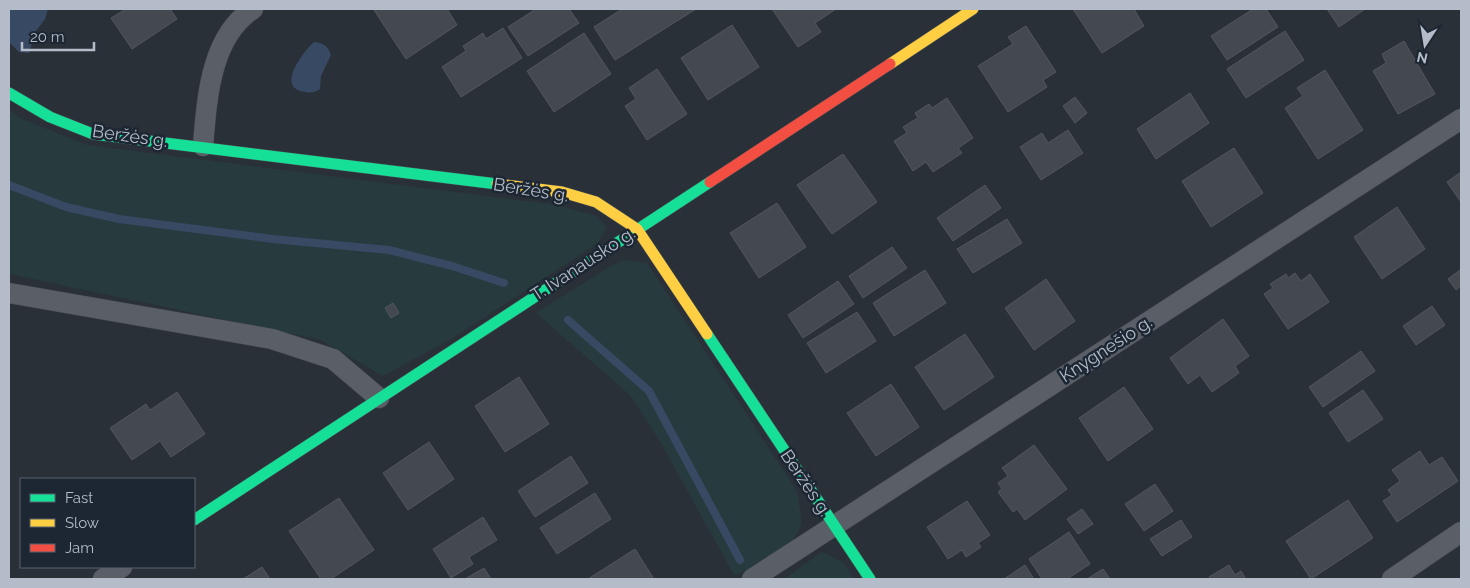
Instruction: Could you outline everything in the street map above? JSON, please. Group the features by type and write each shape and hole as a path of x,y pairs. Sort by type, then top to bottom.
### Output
{"street":[{"path":"203,146 208,97 216,59 239,18 253,9"},
{"name":"T. Ivanausko g.","path":"195,519 973,9"},
{"name":"Beržės g.","path":"9,93 50,117 93,134 203,146 562,192 596,202 637,229 870,579"},
{"name":"Knygnešio g.","path":"752,579 1461,119"},
{"path":"9,292 272,339 334,359 379,398"},
{"path":"1392,579 1461,532"},
{"path":"103,579 120,568"}],"green space":[{"path":"9,109 20,118 87,145 557,205 596,216 607,227 598,243 453,338 383,376 321,340 9,274"},
{"path":"624,260 647,263 797,491 801,523 792,541 774,556 734,575 662,445 631,396 536,313 609,267"},
{"path":"822,552 844,563 854,579 784,579"}],"water":[{"path":"9,9 48,9 45,19 36,31 29,53 19,52 9,42"},
{"path":"314,42 325,46 331,55 321,76 320,89 305,92 296,89 292,84 292,77 298,61"}],"building":[{"path":"126,9 170,9 177,19 132,49 111,18"},
{"path":"447,9 457,25 406,59 374,10"},
{"path":"536,9 569,9 579,23 528,56 508,27"},
{"path":"622,9 696,9 615,60 594,27"},
{"path":"772,9 836,9 815,23 821,32 798,47"},
{"path":"1073,9 1134,9 1144,26 1102,53"},
{"path":"1253,9 1266,9 1278,27 1227,60 1211,36"},
{"path":"1327,9 1365,9 1339,27"},
{"path":"732,25 759,67 708,100 681,58"},
{"path":"1026,26 1056,72 1043,80 1047,87 1008,112 978,66 1013,44 1008,37"},
{"path":"503,28 522,58 461,97 442,67 466,51 463,46 483,33 486,39"},
{"path":"1285,31 1304,60 1246,98 1227,69"},
{"path":"584,33 611,74 554,112 527,71"},
{"path":"1404,41 1435,94 1398,114 1373,71 1386,63 1382,54"},
{"path":"657,69 687,114 647,140 625,106 636,99 629,88"},
{"path":"1325,70 1363,130 1318,159 1285,108 1303,96 1297,88"},
{"path":"1190,93 1209,123 1156,159 1137,129"},
{"path":"1075,97 1087,113 1075,123 1063,106"},
{"path":"947,98 973,138 958,148 962,153 933,172 926,162 913,171 894,141 907,133 903,127 918,118 915,113 929,104 932,108"},
{"path":"1068,130 1083,153 1041,180 1020,147 1042,133 1048,143"},
{"path":"1234,148 1263,193 1211,227 1182,181"},
{"path":"843,154 877,202 832,234 797,185"},
{"path":"1461,172 1461,202 1447,182"},
{"path":"985,185 1001,208 953,241 937,218"},
{"path":"777,203 806,247 759,278 730,233"},
{"path":"1397,207 1425,249 1382,279 1354,237"},
{"path":"1007,219 1022,243 973,273 957,249"},
{"path":"892,247 907,268 863,298 849,276"},
{"path":"925,270 946,303 894,336 873,303"},
{"path":"1460,270 1461,286 1456,290 1448,279"},
{"path":"1295,273 1301,281 1310,274 1329,302 1288,329 1264,294 1273,288 1270,284 1286,274 1288,278"},
{"path":"1046,279 1075,321 1034,350 1005,308"},
{"path":"838,281 854,304 803,338 788,315"},
{"path":"393,303 399,313 391,318 385,308"},
{"path":"1432,306 1445,325 1416,345 1403,326"},
{"path":"857,312 876,341 826,373 807,343"},
{"path":"1223,319 1249,356 1235,366 1239,373 1212,392 1200,375 1188,384 1170,358"},
{"path":"965,334 994,377 944,410 915,367"},
{"path":"1361,351 1375,371 1323,407 1309,387"},
{"path":"519,377 549,424 505,452 475,406"},
{"path":"891,384 919,427 876,456 847,413"},
{"path":"1124,387 1153,429 1108,461 1079,418"},
{"path":"1363,390 1383,419 1348,442 1329,413"},
{"path":"177,392 205,434 171,457 160,441 132,460 110,428 146,404 150,410"},
{"path":"429,442 454,479 408,510 383,473"},
{"path":"1034,445 1067,489 1025,520 1017,509 1013,512 998,492 1002,489 998,483 1008,476 1002,468"},
{"path":"1420,451 1429,465 1442,457 1458,481 1397,522 1383,501 1392,495 1388,490 1400,481 1392,470"},
{"path":"571,456 588,483 535,517 518,491"},
{"path":"1155,484 1173,511 1144,531 1125,504"},
{"path":"595,493 611,519 557,554 540,528"},
{"path":"339,498 374,550 331,579 321,579 289,531"},
{"path":"1348,500 1373,538 1311,579 1286,541"},
{"path":"967,501 990,535 978,543 981,547 966,557 962,550 948,559 927,527"},
{"path":"1082,509 1093,524 1078,534 1067,519"},
{"path":"483,517 497,540 469,557 473,564 451,578 433,549"},
{"path":"1181,520 1192,537 1162,556 1150,539"},
{"path":"1069,532 1090,564 1067,579 1042,579 1029,559"},
{"path":"635,549 654,579 588,579"},
{"path":"1025,565 1034,579 1004,579"},
{"path":"1229,565 1235,575 1241,571 1246,579 1210,579 1209,577"},
{"path":"262,567 270,579 243,579"},
{"path":"484,568 491,579 465,579"},
{"path":"1103,569 1110,579 1087,579"}],"waterway":[{"path":"9,185 66,207 119,219 273,239 389,250 452,266 504,283"},
{"path":"568,320 649,391 740,560"}],"traffic: fast":[{"path":"9,93 50,117 93,134 497,184"},
{"path":"195,519 710,182"},
{"path":"707,334 870,579"}],"traffic: slow":[{"path":"890,64 973,9"},
{"path":"497,184 562,192 596,202 637,229 707,334"}],"traffic: jam":[{"path":"710,182 890,64"}]}
